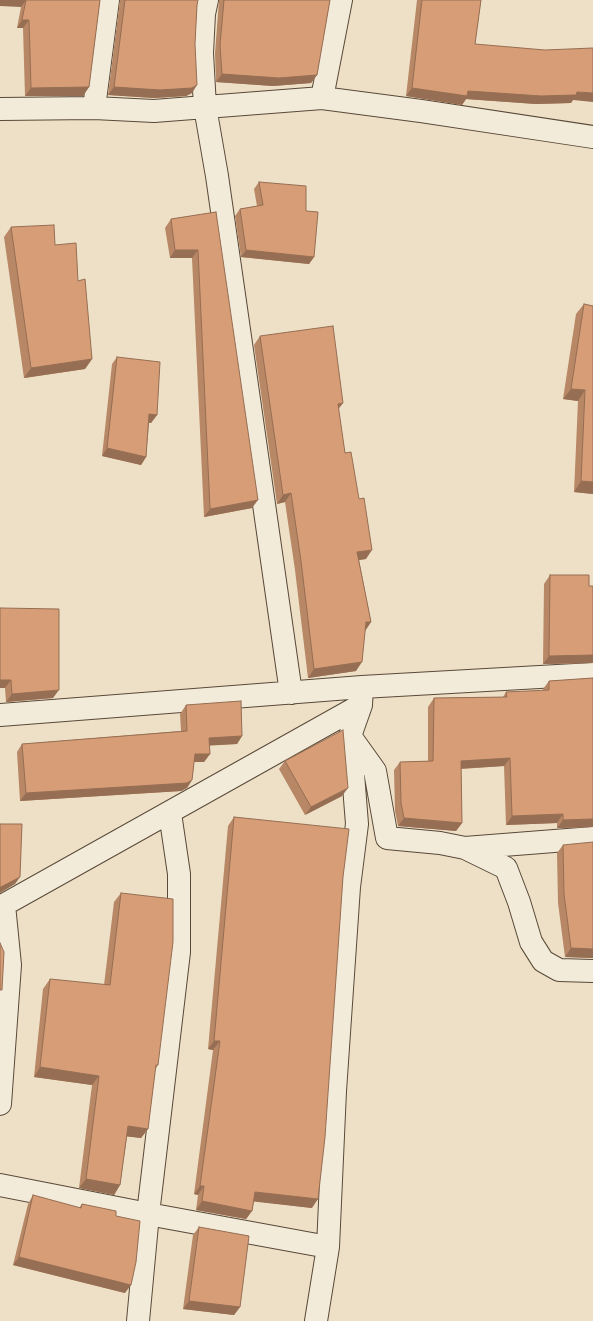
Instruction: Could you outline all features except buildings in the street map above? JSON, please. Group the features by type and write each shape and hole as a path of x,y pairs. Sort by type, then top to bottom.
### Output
{"street":[{"path":"94,108 108,0"},
{"path":"207,0 204,14 202,53 206,107 291,692"},
{"path":"322,98 340,0"},
{"path":"0,109 94,108 154,111 322,98 422,111 593,137"},
{"path":"0,715 291,692 362,696 593,674"},
{"path":"316,1321 328,1247 335,1091 349,887 357,824 350,736 362,696"},
{"path":"0,1104 10,965 2,906 170,814 362,696"},
{"path":"350,736 375,771 387,838 440,843 465,848 506,868 519,902 531,942 543,961 559,970 593,971"},
{"path":"138,1321 148,1214 179,952 179,874 170,814"},
{"path":"465,848 593,838"},
{"path":"0,1185 328,1247"}]}
